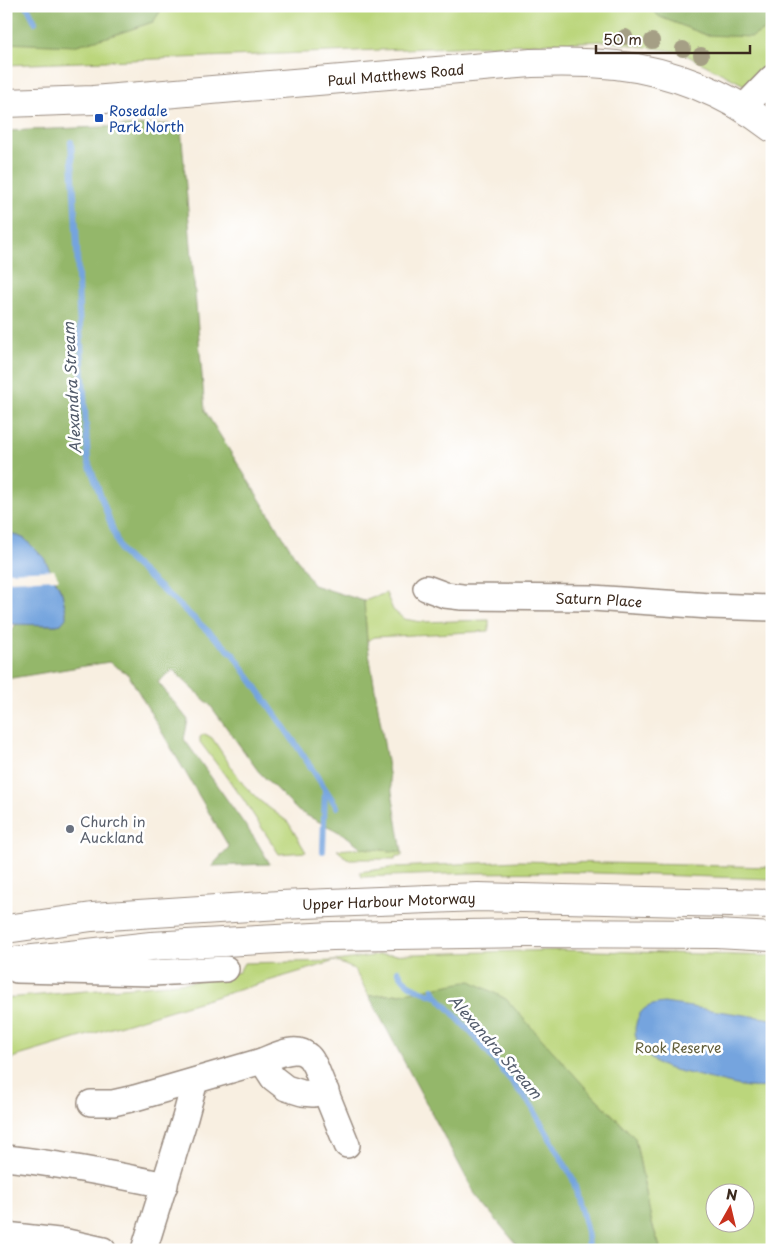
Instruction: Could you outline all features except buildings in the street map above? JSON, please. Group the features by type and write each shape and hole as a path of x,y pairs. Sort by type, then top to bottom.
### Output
{"main road":[{"name":"Paul Matthews Road","path":"6,103 93,100 532,63 572,62 618,65 672,77 716,94 743,108 772,128"},
{"name":"Upper Harbour Motorway","path":"6,929 92,917 280,905 478,898 772,904"},
{"path":"6,962 151,946 332,936 537,933 717,934 772,937"}],"street":[{"path":"743,108 772,78"},
{"name":"Saturn Place","path":"426,588 445,595 462,597 592,598 772,608"},
{"path":"6,970 153,973 226,969"},
{"path":"91,1103 114,1103 142,1096 295,1050 308,1055 315,1066 347,1145"},
{"path":"262,1061 273,1078 286,1088 312,1094 326,1090"},
{"path":"144,1250 185,1118 194,1081"},
{"path":"6,1158 74,1167 165,1185"},
{"path":"10,1240 67,1242 103,1250"}],"green space":[{"path":"6,6 772,6 772,68 750,88 680,52 604,41 6,65"},
{"path":"6,6 164,6 153,22 73,46 6,43"},
{"path":"647,6 772,6 772,25 752,37 706,35 660,17"},
{"path":"170,124 181,128 205,411 313,585 364,601 367,641 402,852 362,848 345,835 298,811 259,772 210,705 173,670 158,682 188,720 184,739 257,842 270,864 212,866 229,847 128,674 109,662 6,679 6,649 9,644 9,635 16,624 61,624 66,612 62,593 55,578 25,539 6,531 6,131"},
{"path":"386,593 393,610 404,619 421,622 489,620 489,631 374,637 367,641 364,601"},
{"path":"204,734 212,738 243,784 260,801 288,822 306,852 279,854 243,799 200,742 200,737"},
{"path":"362,848 402,852 402,856 396,856 395,859 348,859 337,850"},
{"path":"518,861 772,867 772,879 568,872 362,877 360,872 397,867"},
{"name":"Rook Reserve","path":"561,950 772,956 772,1250 661,1250 652,1224 635,1138 586,1088 399,994 369,996 354,969 335,961 378,955"},
{"path":"335,961 15,1057 6,1064 6,998 191,982 239,972 244,963"},
{"path":"471,981 506,999 586,1088 635,1138 652,1224 661,1250 521,1250 475,1194 369,996 399,994"}],"water":[{"path":"6,531 25,539 44,558 62,593 66,618 61,624 6,624"},
{"path":"664,1003 772,1019 772,1088 745,1087 723,1082 669,1069 651,1059 638,1043 635,1031 636,1024 643,1010"}],"pier":[{"path":"54,570 59,579 9,581 9,584 6,584 6,572"}],"waterway":[{"name":"Alexandra Stream","path":"27,6 35,22"},
{"name":"Alexandra Stream","path":"71,142 88,461 121,552 233,654 337,807"},
{"name":"Alexandra Stream","path":"323,851 325,789"},
{"name":"Alexandra Stream","path":"398,971 410,985 438,997"},
{"name":"Alexandra Stream","path":"433,989 531,1105 573,1179 587,1232 588,1250"}],"place":[{"name":"Rosedale Park North","path":"99,118"},
{"name":"Church in Auckland","path":"70,829"}]}
